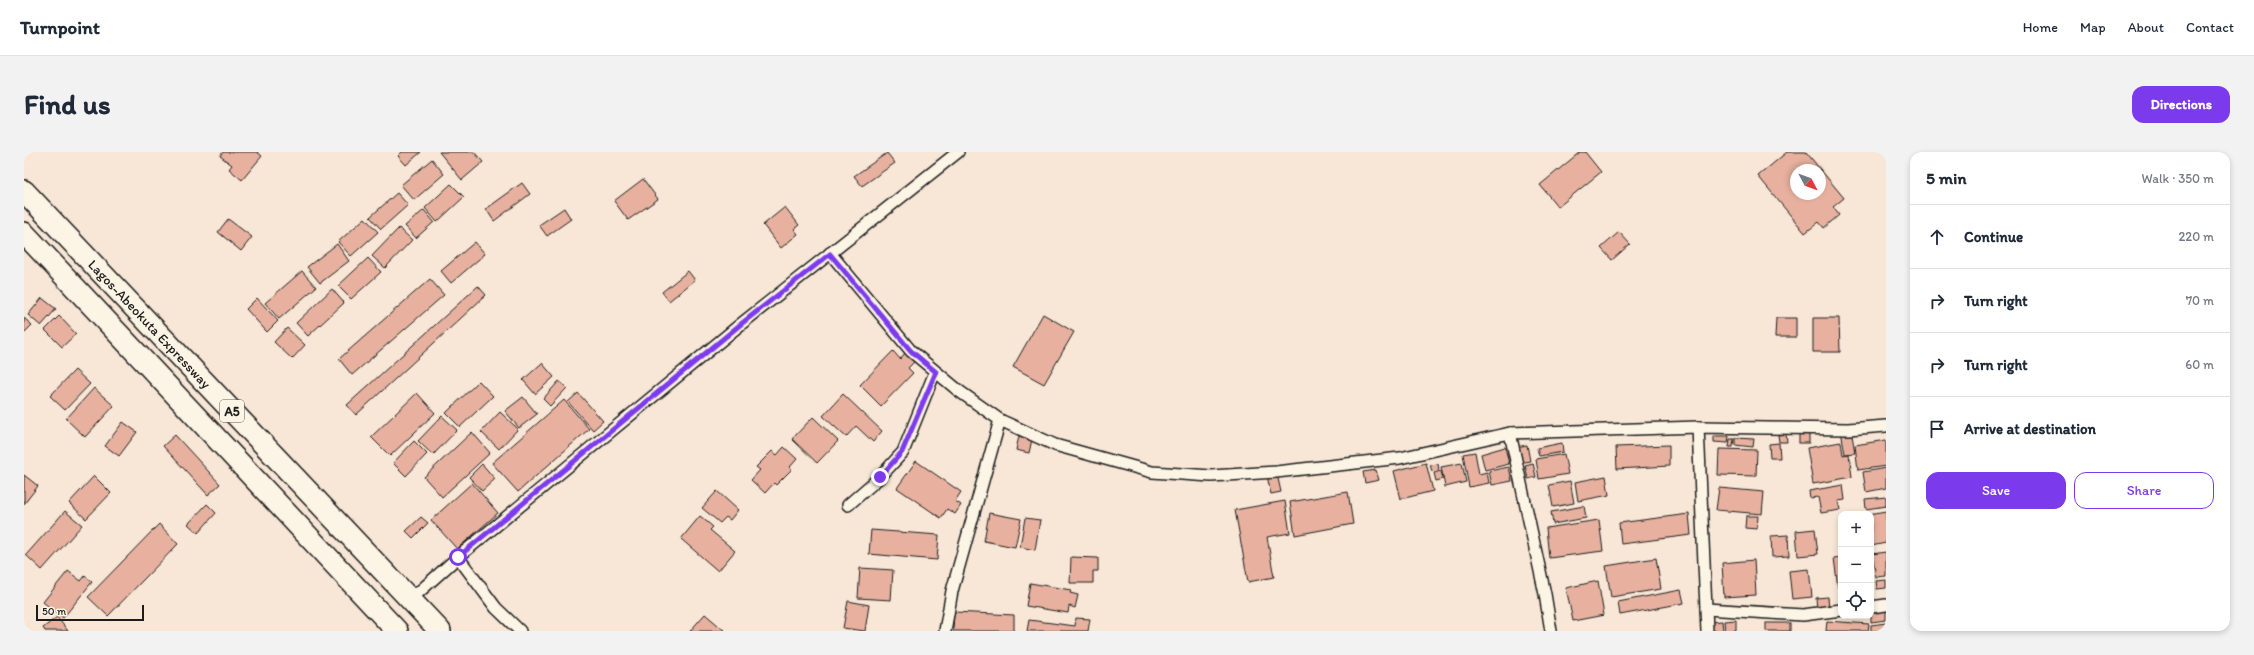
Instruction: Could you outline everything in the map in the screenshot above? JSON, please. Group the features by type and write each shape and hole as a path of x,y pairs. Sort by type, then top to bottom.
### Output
{"highway":[{"name":"Lagos-Abeokuta Expressway","path":"24,191 440,631"},
{"name":"Lagos-Abeokuta Expressway","path":"24,233 397,631"}],"street":[{"path":"410,600 458,557 735,329 958,152"},
{"path":"830,254 911,351 959,391 1000,420 1055,445 1152,472 1211,476 1276,472 1400,458 1510,433 1698,427 1848,429 1886,426"},
{"path":"848,505 880,477 902,452 936,372"},
{"path":"945,631 952,591 1000,420"},
{"path":"1698,427 1706,631"},
{"path":"1510,433 1545,594 1551,631"},
{"path":"458,557 496,608 520,631"},
{"path":"1874,607 1886,605"},
{"path":"1706,609 1803,615 1838,610"}],"building":[{"path":"223,152 257,152 262,156 242,180 229,169 232,165 220,156"},
{"path":"402,152 421,152 406,165 398,156"},
{"path":"439,152 474,152 483,162 462,180"},
{"path":"1580,152 1585,152 1601,172 1558,207 1540,185"},
{"path":"1787,152 1806,152 1816,164 1790,164 1790,200 1826,200 1826,176 1844,198 1833,207 1839,215 1824,228 1819,222 1805,233 1758,176"},
{"path":"887,153 895,163 862,186 854,176"},
{"path":"432,159 444,174 414,200 401,185"},
{"path":"643,179 658,199 628,220 614,201"},
{"path":"522,183 530,194 494,221 486,209"},
{"path":"451,184 464,197 437,222 425,208"},
{"path":"397,193 408,205 381,229 370,217"},
{"path":"785,207 799,225 794,229 798,234 781,248 763,225"},
{"path":"564,208 571,219 547,236 539,225"},
{"path":"424,210 434,222 416,238 405,226"},
{"path":"365,218 378,232 351,256 338,242"},
{"path":"228,219 252,237 241,251 218,232"},
{"path":"399,228 412,240 385,268 372,256"},
{"path":"1619,232 1630,244 1612,260 1601,248"},
{"path":"475,242 485,254 451,283 441,271"},
{"path":"337,244 349,261 320,283 307,267"},
{"path":"368,258 381,272 351,299 338,286"},
{"path":"302,271 316,287 279,319 265,303"},
{"path":"688,271 695,280 669,301 662,292"},
{"path":"430,279 444,295 352,375 339,359"},
{"path":"478,286 486,295 356,415 347,405"},
{"path":"332,289 344,303 308,336 296,323"},
{"path":"42,298 56,309 41,326 28,315"},
{"path":"257,298 278,321 267,332 246,309"},
{"path":"1043,314 1074,332 1044,384 1013,367"},
{"path":"59,316 76,334 62,347 45,330"},
{"path":"24,318 32,325 24,333"},
{"path":"1776,318 1796,318 1796,337 1775,337"},
{"path":"1813,318 1839,318 1840,352 1813,352"},
{"path":"287,328 305,345 292,359 274,342"},
{"path":"893,351 900,359 905,353 914,362 908,368 913,373 881,406 860,385"},
{"path":"542,363 554,377 535,394 523,380"},
{"path":"75,370 90,384 65,410 50,396"},
{"path":"479,381 493,396 460,427 446,413"},
{"path":"559,381 567,388 550,406 543,399"},
{"path":"94,388 114,406 85,437 66,419"},
{"path":"417,393 435,413 390,456 371,437"},
{"path":"578,393 603,421 593,430 568,402"},
{"path":"843,394 882,431 873,442 856,426 846,437 823,416"},
{"path":"523,397 537,414 519,428 505,411"},
{"path":"564,400 589,429 518,492 492,463"},
{"path":"500,412 518,429 499,449 481,432"},
{"path":"442,416 457,430 433,455 418,441"},
{"path":"813,417 838,441 817,463 792,439"},
{"path":"123,422 137,432 119,456 105,446"},
{"path":"1851,429 1855,453 1845,454 1841,431"},
{"path":"472,432 490,453 442,497 424,477"},
{"path":"1786,434 1787,442 1779,442 1778,435"},
{"path":"1799,434 1809,434 1809,443 1799,443"},
{"path":"175,435 220,484 208,495 163,446"},
{"path":"1019,436 1032,439 1029,453 1016,450"},
{"path":"1714,436 1729,436 1728,443 1714,442"},
{"path":"1735,438 1754,439 1753,447 1735,445"},
{"path":"1730,439 1734,439 1733,447 1729,447"},
{"path":"1886,440 1886,466 1858,470 1855,445"},
{"path":"414,441 427,454 406,476 393,463"},
{"path":"1841,442 1843,455 1849,454 1852,477 1813,484 1807,448"},
{"path":"1562,443 1563,452 1539,456 1537,448"},
{"path":"1779,443 1780,458 1770,458 1769,444"},
{"path":"1527,445 1530,461 1518,463 1516,447"},
{"path":"1669,445 1669,466 1617,469 1616,447"},
{"path":"784,447 797,459 790,467 792,469 776,485 774,483 765,493 751,480 760,470 756,467 772,451 777,455"},
{"path":"1505,447 1509,464 1485,470 1481,454"},
{"path":"1719,449 1757,450 1756,476 1718,475"},
{"path":"1475,452 1479,474 1487,472 1489,483 1469,487 1463,454"},
{"path":"1564,454 1568,474 1539,479 1536,459"},
{"path":"916,461 961,492 955,501 961,505 955,514 947,509 941,518 897,488"},
{"path":"1426,463 1433,491 1401,499 1394,471"},
{"path":"1462,463 1466,482 1445,487 1441,467"},
{"path":"1533,463 1536,477 1528,479 1525,465"},
{"path":"482,464 495,479 482,491 469,477"},
{"path":"1438,464 1439,470 1432,471 1430,465"},
{"path":"1509,467 1512,481 1492,485 1489,471"},
{"path":"1886,468 1886,488 1866,492 1863,472"},
{"path":"1376,470 1379,480 1365,483 1363,472"},
{"path":"1441,471 1443,479 1436,481 1434,473"},
{"path":"1277,474 1281,492 1271,494 1267,476"},
{"path":"24,475 38,486 24,504"},
{"path":"94,476 111,493 86,519 69,503"},
{"path":"1606,476 1609,495 1578,501 1575,482"},
{"path":"1570,481 1574,503 1553,507 1549,485"},
{"path":"472,483 498,513 457,549 431,520"},
{"path":"1843,485 1845,500 1838,501 1840,510 1821,513 1818,497 1810,498 1809,491"},
{"path":"1719,488 1764,492 1762,514 1716,510"},
{"path":"717,491 738,510 730,520 726,517 720,523 702,508"},
{"path":"1348,492 1353,524 1295,535 1290,502"},
{"path":"1886,497 1886,506 1866,509 1865,499"},
{"path":"1285,501 1290,533 1267,537 1274,577 1248,582 1235,510"},
{"path":"207,504 216,513 198,533 188,524"},
{"path":"1584,506 1586,518 1553,524 1551,512"},
{"path":"65,511 82,525 42,570 26,555"},
{"path":"1886,511 1886,543 1874,545 1874,513"},
{"path":"989,513 1021,519 1015,547 984,541"},
{"path":"1689,514 1691,535 1621,544 1619,523"},
{"path":"700,516 713,527 710,530 735,551 718,571 681,539"},
{"path":"1746,516 1758,516 1757,529 1745,528"},
{"path":"421,517 428,523 413,538 406,531"},
{"path":"1025,518 1040,520 1035,550 1020,547"},
{"path":"1599,520 1603,551 1549,558 1546,528"},
{"path":"159,524 178,544 108,616 88,597"},
{"path":"1815,529 1818,554 1798,556 1796,531"},
{"path":"871,530 939,535 937,560 869,554"},
{"path":"1788,535 1789,556 1772,557 1771,536"},
{"path":"1886,552 1886,576 1876,577 1874,554"},
{"path":"1071,557 1098,558 1098,571 1093,571 1093,583 1070,583"},
{"path":"1838,557 1838,588 1834,558"},
{"path":"1656,558 1661,589 1611,597 1606,566"},
{"path":"1754,560 1756,595 1724,597 1722,563"},
{"path":"860,568 893,570 891,600 858,598"},
{"path":"1809,569 1812,597 1792,599 1789,571"},
{"path":"68,571 81,581 85,576 92,582 63,618 43,602"},
{"path":"1886,580 1886,588 1877,589 1876,581"},
{"path":"1598,581 1604,615 1573,621 1566,588"},
{"path":"1030,583 1071,590 1070,593 1078,595 1075,608 1069,606 1068,613 1026,606"},
{"path":"1681,590 1684,603 1620,615 1618,602"},
{"path":"1828,597 1829,607 1817,609 1816,598"},
{"path":"848,601 869,605 865,631 843,628"},
{"path":"1886,610 1886,620 1871,622 1871,619 1874,619 1874,612"},
{"path":"954,612 1014,615 1014,631 953,631"},
{"path":"705,614 725,631 690,631"},
{"path":"57,617 68,631 45,631 43,628"},
{"path":"1076,618 1090,619 1088,631 1027,631 1029,620 1075,626"},
{"path":"1736,620 1736,630 1725,631 1724,621"},
{"path":"1722,621 1723,631 1710,631 1709,622"},
{"path":"1827,621 1869,624 1868,631 1826,631"},
{"path":"1766,623 1790,623 1790,631 1766,631"},
{"path":"1886,623 1886,631 1871,631 1871,625"}],"route":[{"path":"458,557 741,324 830,254 911,351 936,372 902,452 880,477"}]}
